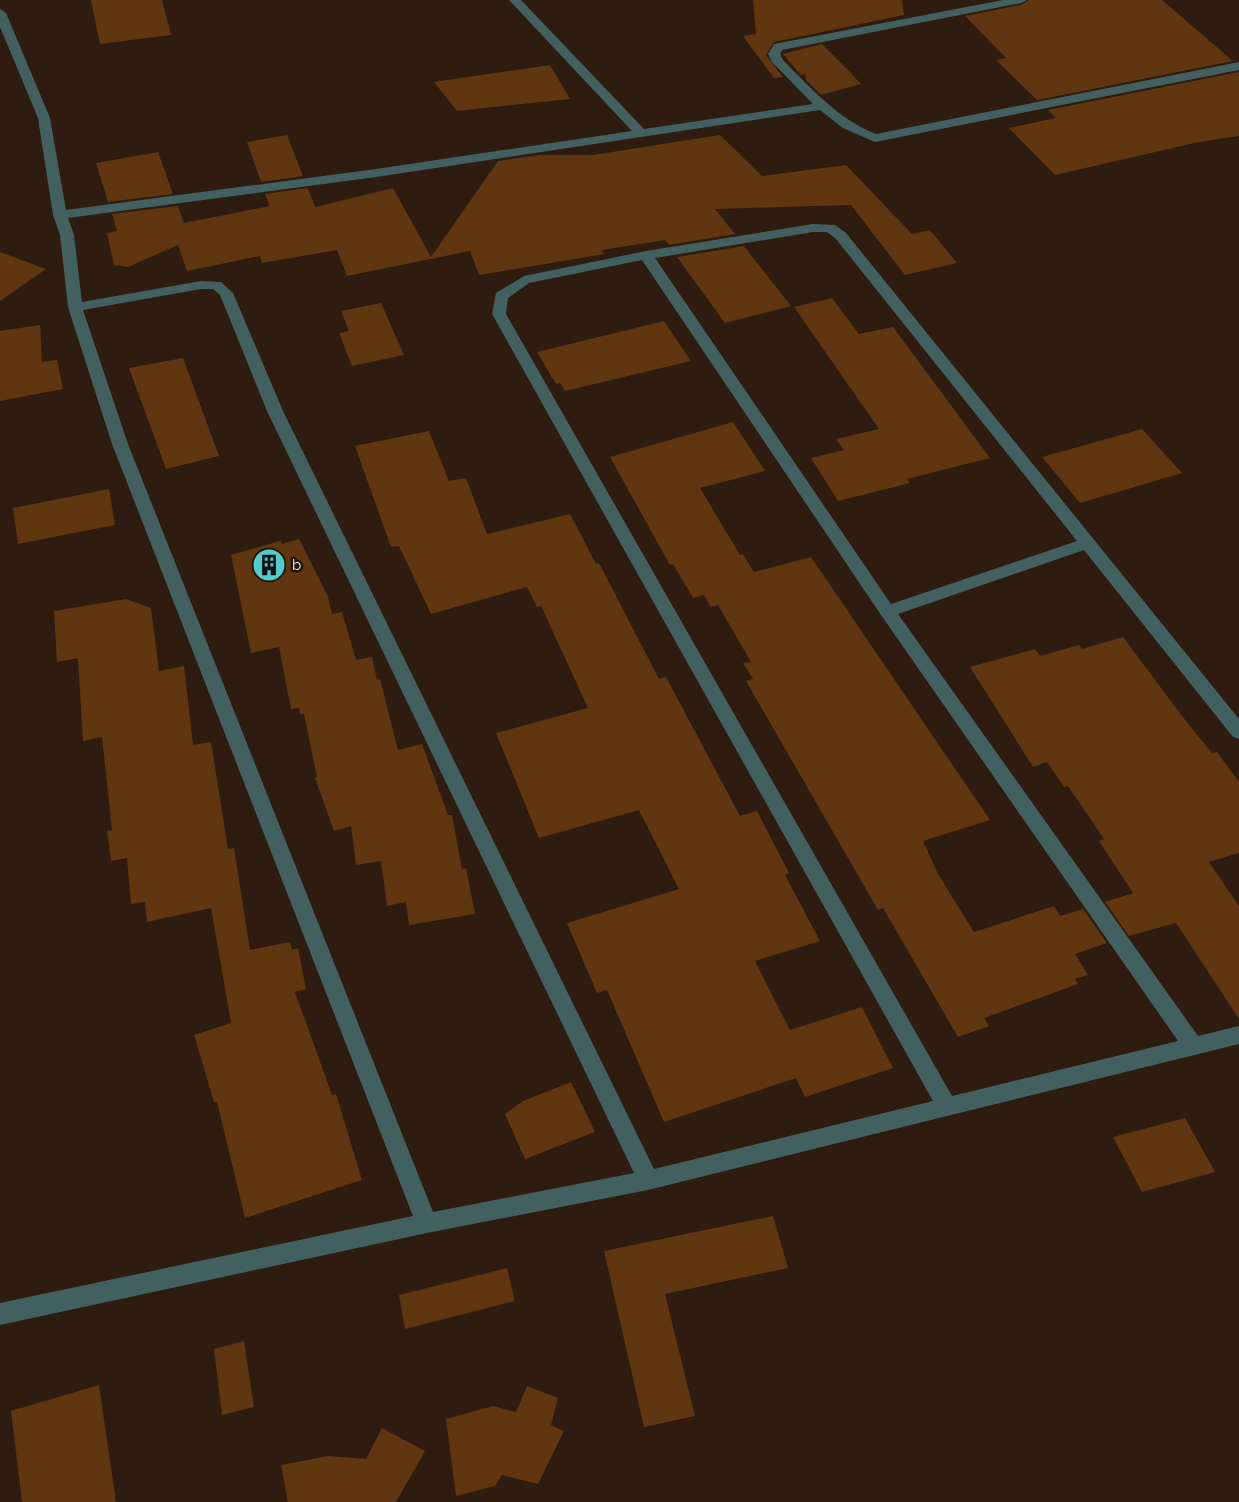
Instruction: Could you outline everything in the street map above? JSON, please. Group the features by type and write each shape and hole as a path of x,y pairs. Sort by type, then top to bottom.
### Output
{"street":[{"path":"515,0 642,134"},
{"path":"1021,0 778,47 774,54 778,62 825,106 858,133 875,138 1239,66"},
{"path":"0,13 44,118 60,215 67,235 75,307 120,444 427,1223"},
{"path":"60,215 376,173 825,106"},
{"path":"946,1105 499,314 501,296 524,280 646,255 813,228 830,228 841,236 1239,732"},
{"path":"646,255 887,611 1192,1045"},
{"path":"75,307 201,285 216,285 226,293 274,411 648,1180"},
{"path":"887,611 1089,543"},
{"path":"0,1314 427,1223 648,1180 946,1105 1239,1035"}],"building":[{"path":"91,0 162,0 171,35 100,44"},
{"path":"753,0 902,0 904,15 774,42 766,55 783,77 774,78 743,36 756,34"},
{"path":"1029,0 1162,0 1233,61 1037,100 996,60 1006,58 965,16 1021,5"},
{"path":"822,44 861,84 821,95 806,80 805,74 801,75 783,54"},
{"path":"550,65 570,99 457,111 434,82"},
{"path":"1239,72 1239,136 1199,142 1055,175 1009,128 1056,118 1048,110"},
{"path":"287,135 303,176 261,182 247,142"},
{"path":"720,135 762,176 846,165 912,234 930,230 957,263 905,275 851,205 715,209 735,234 669,245 665,240 602,250 604,254 479,275 470,251 347,276 337,250 262,263 260,256 187,271 178,245 128,267 114,265 107,233 117,231 112,214 178,206 184,223 270,206 265,194 308,188 315,207 393,188 431,257 498,161 539,155 593,155"},
{"path":"158,152 173,194 108,202 96,163"},
{"path":"744,246 791,306 725,323 677,257"},
{"path":"0,252 46,269 0,301"},
{"path":"832,298 859,334 893,327 990,458 907,479 910,483 838,501 811,458 844,450 836,439 879,429 794,307"},
{"path":"381,303 404,355 352,366 339,333 349,331 341,311"},
{"path":"664,321 691,361 565,391 560,383 556,384 537,352"},
{"path":"40,325 42,362 57,360 63,389 0,401 0,331"},
{"path":"183,358 219,456 166,469 129,368"},
{"path":"733,422 765,471 700,488 740,555 743,554 754,572 811,557 990,820 923,841 938,874 974,932 1054,906 1060,916 1083,909 1107,943 1075,954 1088,975 1075,979 1078,984 984,1018 989,1026 958,1037 883,908 878,910 746,681 753,679 743,663 751,662 718,605 711,607 704,595 693,598 673,564 670,565 610,457"},
{"path":"1142,429 1182,473 1080,503 1042,457"},
{"path":"429,431 449,481 466,478 487,534 570,514 596,564 599,563 659,679 666,677 740,816 757,811 789,873 785,875 820,941 755,961 790,1030 862,1007 893,1068 805,1097 796,1078 664,1122 607,990 597,993 567,923 679,889 639,810 539,838 496,733 588,708 541,606 537,607 527,587 431,614 399,546 391,547 355,446"},
{"path":"109,489 115,525 18,544 13,508"},
{"path":"299,539 328,597 332,614 342,612 356,660 372,657 398,750 422,744 448,815 452,815 462,869 466,868 475,914 409,925 406,902 387,906 381,861 356,865 351,826 334,831 315,778 317,777 304,714 300,714 299,708 291,709 279,647 251,653 231,555 280,541 282,544"},
{"path":"126,599 151,608 159,671 184,666 193,745 211,742 228,849 234,848 250,950 290,942 292,950 298,948 306,989 295,992 332,1095 336,1094 362,1180 245,1218 217,1102 214,1102 194,1035 231,1023 211,908 147,922 145,902 131,904 127,858 111,861 107,831 112,830 102,737 83,741 78,658 57,662 54,611"},
{"path":"1123,637 1182,716 1212,753 1217,752 1239,782 1239,853 1209,862 1239,906 1239,1019 1176,923 1129,936 1105,902 1133,893 1099,841 1104,839 1068,786 1064,787 1047,762 1033,767 970,667 1035,649 1040,656 1079,645 1082,649"},
{"path":"571,1082 595,1132 525,1159 505,1114 523,1101"},
{"path":"1185,1118 1215,1172 1142,1192 1113,1137"},
{"path":"773,1216 788,1268 665,1294 695,1416 644,1427 604,1251"},
{"path":"507,1268 515,1301 405,1329 399,1295"},
{"path":"244,1341 254,1407 222,1415 214,1349"},
{"path":"99,1385 116,1502 22,1502 11,1411"},
{"path":"527,1386 558,1398 551,1425 564,1431 538,1484 502,1475 495,1486 456,1496 446,1419 493,1406 516,1412"},
{"path":"382,1428 425,1451 396,1502 288,1502 281,1465 328,1456 366,1459"}],"place":[{"name":"b","path":"269,565"}]}
